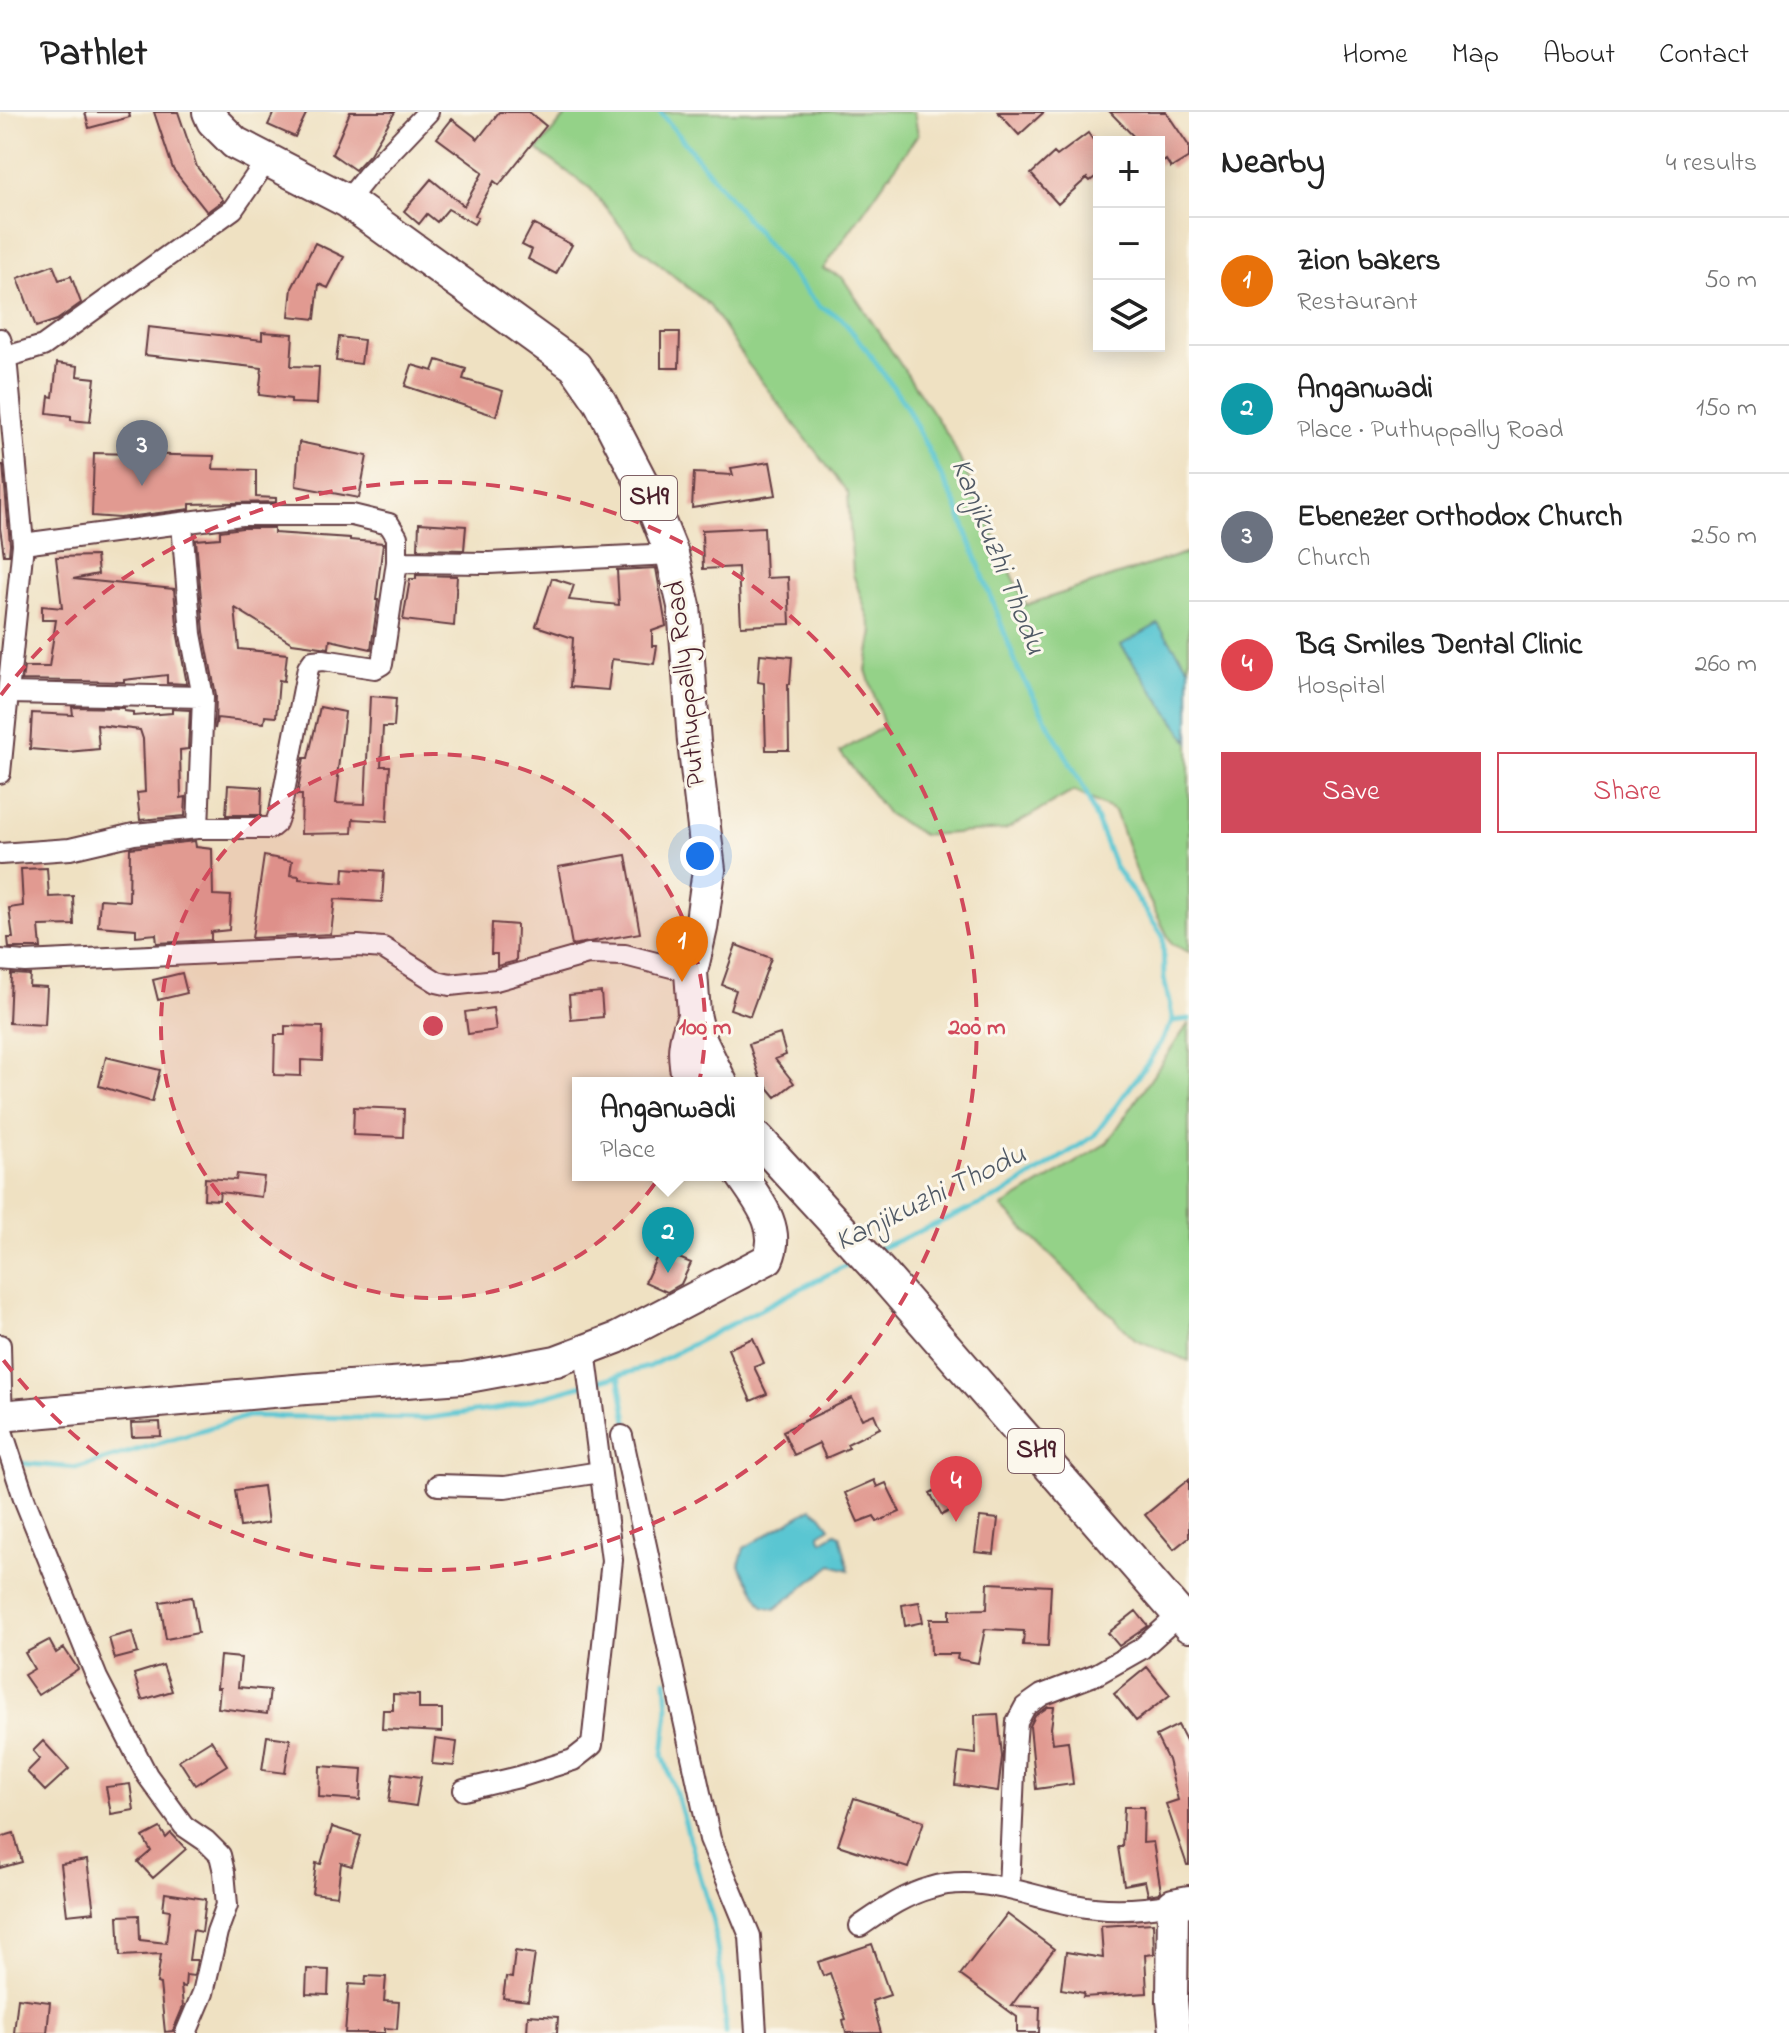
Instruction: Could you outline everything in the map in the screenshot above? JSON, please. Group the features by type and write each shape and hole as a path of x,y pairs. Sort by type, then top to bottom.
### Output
{"main road":[{"name":"Puthuppally Road","path":"209,112 213,121 235,143 347,201 575,366 600,402 622,443 649,497 672,554 684,606 694,742 709,870 691,972 694,1014 700,1040 718,1077"},
{"name":"SH9","path":"764,1146 883,1275 1184,1620"}],"street":[{"path":"347,201 428,112"},
{"path":"0,773 23,544 5,406 3,348 43,346 233,209 267,160"},
{"path":"0,854 70,849 134,834 198,828 264,830 276,823 286,787 308,668 318,660 375,668 382,664 397,562 397,537 389,524 352,515 241,515 23,544"},
{"path":"182,524 191,634 203,697 198,828"},
{"path":"397,562 504,562 672,554"},
{"path":"9,693 203,697"},
{"path":"0,960 25,962 358,946 383,948 437,982 450,985 496,980 588,954 625,955 691,972"},
{"path":"687,1077 682,1055 685,1034 694,1014"},
{"path":"1,1421 306,1389 463,1378 556,1361 658,1318 768,1259 774,1238 771,1226 745,1181"},
{"path":"0,1345 1,1421 25,1501 97,1678 147,1775 184,1826 220,1855 227,1887 227,1905 217,1932 203,1993 186,2033"},
{"path":"464,1790 573,1760 592,1745 612,1560 585,1350"},
{"path":"622,1436 710,1839 750,1936 756,2033"},
{"path":"438,1485 505,1487 600,1472"},
{"path":"1009,1889 1017,1722 1025,1707 1042,1695 1097,1674 1184,1620"},
{"path":"860,1926 892,1904 930,1888 970,1883 1078,1906 1107,1909 1132,1910 1181,1902 1172,2001 1175,2033"}],"green space":[{"path":"569,112 914,112 918,134 823,269 842,277 951,440 1026,605 1189,552 1189,952 1172,944 1140,882 1115,811 1074,791 1005,830 923,835 888,814 840,752 884,726 866,670 873,632 853,574 848,493 748,364 709,305 635,244 590,188 537,150"},
{"path":"1189,1023 1189,1361 1135,1339 1002,1207 1107,1143"}],"water":[{"path":"1158,624 1189,668 1189,742 1121,645"},
{"path":"812,1508 830,1527 819,1534 822,1541 836,1533 840,1535 849,1570 832,1565 775,1609 763,1606 739,1565 744,1548"}],"building":[{"path":"85,112 129,112 130,117 89,128"},
{"path":"154,112 178,112 197,167 223,200 207,212 173,169"},
{"path":"274,112 307,112 295,137 268,125"},
{"path":"350,112 395,112 370,154 355,170 332,154"},
{"path":"499,112 529,112 546,126 499,185 494,181 475,215 478,218 474,224 448,209 437,222 427,214 419,224 404,211 431,179 464,206 483,172 437,138 452,119 478,139"},
{"path":"998,112 1044,112 1019,135"},
{"path":"1110,112 1166,112 1189,146 1189,157 1171,168 1165,161 1165,136 1133,136"},
{"path":"1088,133 1093,140 1093,179 1090,181 1087,178 1058,204 1031,174 1054,153 1057,156"},
{"path":"533,224 572,245 556,274 528,259 532,250 522,245"},
{"path":"315,243 344,257 328,288 319,284 315,319 289,316 292,288"},
{"path":"53,265 59,280 71,276 81,303 57,320 36,327 18,278"},
{"path":"148,327 262,340 262,332 293,334 291,366 319,367 317,404 291,403 291,399 259,395 262,368 145,355"},
{"path":"661,332 680,332 679,368 661,368"},
{"path":"339,337 364,340 361,364 336,361"},
{"path":"437,360 466,369 463,379 503,391 496,416 405,386 412,365 433,371"},
{"path":"57,363 78,366 77,376 95,378 90,422 47,413 49,396 53,397"},
{"path":"299,442 367,456 359,498 296,486"},
{"path":"94,453 214,456 213,469 256,470 256,497 276,498 276,502 190,504 190,509 120,518 92,516"},
{"path":"770,462 776,495 692,508 694,473 733,475 731,468"},
{"path":"0,465 3,465 9,555 4,555 0,528"},
{"path":"419,523 466,526 464,550 418,549"},
{"path":"764,527 766,578 788,577 790,624 741,626 738,567 703,569 702,530"},
{"path":"274,528 274,533 383,543 378,600 371,649 330,640 329,648 292,643 235,608 239,649 287,654 284,681 279,680 276,717 265,716 264,723 217,718 215,729 216,695 204,632 196,540 220,538 220,531"},
{"path":"96,556 98,574 73,579 174,589 178,636 187,684 167,683 167,675 124,682 22,680 24,667 49,667 56,620 42,620 42,606 62,608 56,557"},
{"path":"656,568 666,626 652,631 652,646 657,646 654,664 612,659 608,690 570,687 573,638 536,626 552,578 574,585 569,600 619,605 617,570"},
{"path":"416,575 457,576 454,626 403,620 410,579 416,579"},
{"path":"760,654 792,657 788,684 789,750 766,750 764,683 758,682"},
{"path":"370,696 396,698 394,727 383,727 381,766 390,766 387,821 353,819 352,833 301,834 302,795 297,795 304,758 308,758 320,707 345,712 336,803 365,804"},
{"path":"72,707 124,708 124,711 133,712 133,716 172,713 172,709 190,710 188,749 180,750 181,798 186,797 185,816 140,820 137,793 145,792 140,730 97,725 99,749 67,752 30,749 32,713 73,715"},
{"path":"228,785 262,787 261,815 226,815"},
{"path":"195,841 196,847 212,849 213,895 231,896 229,930 211,932 211,940 157,943 156,934 136,936 136,929 98,926 100,899 129,901 130,848"},
{"path":"626,855 640,933 572,945 558,867"},
{"path":"264,856 292,861 290,875 299,876 299,879 343,883 344,868 384,871 382,902 335,899 331,934 252,938"},
{"path":"47,868 49,897 73,896 74,925 39,926 41,948 9,948 8,938 13,938 9,908 23,906 21,869"},
{"path":"492,923 517,925 516,961 497,966 497,954 491,954"},
{"path":"736,945 771,958 750,1016 730,1009 736,990 722,985"},
{"path":"182,973 187,993 158,1000 153,980"},
{"path":"11,974 30,975 29,986 47,987 45,1025 9,1023"},
{"path":"601,992 603,1017 571,1020 569,995"},
{"path":"493,1008 496,1030 468,1034 465,1012"},
{"path":"285,1026 323,1027 322,1061 301,1060 301,1076 274,1075 275,1035 285,1035"},
{"path":"780,1034 786,1055 775,1059 794,1083 776,1097 764,1083 764,1077 760,1077 749,1044"},
{"path":"106,1057 160,1070 152,1102 99,1086"},
{"path":"354,1107 404,1109 403,1137 353,1135"},
{"path":"237,1174 264,1177 261,1197 220,1192 219,1200 204,1199 205,1178 236,1180"},
{"path":"660,1250 691,1263 681,1284 667,1292 645,1282"},
{"path":"753,1338 764,1363 754,1367 767,1394 751,1401 728,1349"},
{"path":"852,1398 862,1419 874,1414 880,1428 847,1444 849,1448 826,1458 819,1443 794,1455 783,1431"},
{"path":"160,1422 161,1436 132,1437 131,1423"},
{"path":"958,1478 970,1500 942,1515 930,1493"},
{"path":"1189,1479 1189,1537 1174,1549 1145,1515"},
{"path":"874,1480 877,1487 886,1483 900,1512 877,1522 874,1516 858,1522 845,1493"},
{"path":"263,1486 268,1523 240,1527 235,1490"},
{"path":"980,1517 998,1519 994,1554 975,1552"},
{"path":"988,1583 1051,1586 1048,1646 1023,1645 1024,1631 985,1629 978,1663 957,1659 958,1654 931,1654 930,1619 950,1619 950,1610 987,1609"},
{"path":"192,1597 198,1633 166,1639 160,1602"},
{"path":"919,1602 923,1622 905,1626 902,1605"},
{"path":"1136,1611 1148,1626 1119,1646 1108,1633"},
{"path":"132,1632 138,1653 115,1659 109,1638"},
{"path":"49,1640 56,1653 64,1648 78,1669 38,1695 24,1675 34,1669 25,1653"},
{"path":"220,1656 241,1658 238,1687 270,1690 267,1714 218,1708"},
{"path":"163,1665 172,1691 142,1700 134,1674"},
{"path":"1147,1667 1170,1695 1136,1721 1114,1694"},
{"path":"393,1694 419,1695 419,1709 442,1709 442,1732 382,1729 383,1710 393,1710"},
{"path":"1048,1707 1054,1707 1051,1728 1053,1743 1068,1741 1073,1784 1036,1789 1030,1726 1035,1716"},
{"path":"998,1714 1002,1757 998,1791 955,1785 959,1752 976,1754 975,1715"},
{"path":"1178,1725 1189,1746 1189,1865 1166,1804 1178,1800 1168,1760 1156,1736"},
{"path":"267,1736 290,1739 285,1773 262,1770"},
{"path":"435,1739 457,1742 454,1766 432,1764"},
{"path":"211,1740 227,1765 195,1785 179,1760"},
{"path":"43,1741 69,1769 45,1791 27,1772 40,1759 33,1751"},
{"path":"320,1766 362,1769 360,1800 319,1797"},
{"path":"393,1773 421,1777 416,1806 389,1802"},
{"path":"130,1784 134,1810 111,1814 106,1787"},
{"path":"854,1798 924,1821 908,1868 838,1845"},
{"path":"1124,1807 1144,1807 1143,1843 1153,1842 1159,1893 1148,1895 1145,1881 1124,1885 1118,1847 1122,1847"},
{"path":"332,1827 361,1836 352,1866 341,1863 337,1896 312,1893 316,1863 321,1864"},
{"path":"160,1828 166,1838 171,1833 186,1849 153,1878 138,1862 151,1851 143,1837"},
{"path":"14,1833 22,1862 0,1868 0,1837"},
{"path":"87,1860 94,1912 67,1915 61,1864"},
{"path":"165,1893 206,1899 202,1932 193,1930 189,1960 197,1960 194,1976 186,1975 185,1987 181,1986 183,2007 173,2031 165,2032 160,1984 157,1983 161,1954 120,1956 118,1916 139,1915 140,1940 166,1943 170,1910 163,1909"},
{"path":"1007,1914 1054,1949 1011,2006 1040,2007 1039,2033 1017,2033 1017,2017 960,1975"},
{"path":"1153,1923 1154,1954 1145,1955 1147,1993 1083,1997 1084,1993 1061,1989 1066,1952 1103,1958 1101,1926"},
{"path":"872,1944 890,1995 872,2001 881,2033 846,2033 843,2020 846,2019 830,1973 823,1976 818,1962"},
{"path":"515,1951 535,1954 528,2001 503,1998 506,1977 512,1978"},
{"path":"307,1969 329,1970 328,1995 306,1994"},
{"path":"366,1976 386,1977 384,2001 399,2002 397,2029 385,2028 385,2033 345,2033 349,1984 365,1985"},
{"path":"18,1998 50,2002 47,2033 14,2033"},
{"path":"528,2015 558,2017 557,2033 527,2033"}],"waterway":[{"name":"Kanjikuzhi Thodu","path":"660,112 819,306 841,318 905,404 957,507 1018,669 1085,790 1115,867 1163,936 1164,978 1173,1021 1150,1060 1094,1136 1002,1195 874,1251"},
{"path":"1173,1021 1189,1019"},
{"name":"Kanjikuzhi Thodu","path":"592,1383 648,1367 854,1261"},
{"path":"619,1375 629,1433"},
{"name":"Kanjikuzhi Thodu","path":"17,1463 78,1468 248,1416 422,1419 503,1408 583,1385"},
{"path":"666,1680 668,1709 663,1755 713,1921 726,2033"}],"place":[{"name":"Ebenezer Orthodox Church","path":"142,486"},
{"name":"Zion bakers","path":"682,982"},
{"name":"Anganwadi","path":"668,1273"},
{"name":"BG Smiles Dental Clinic","path":"956,1522"}]}
